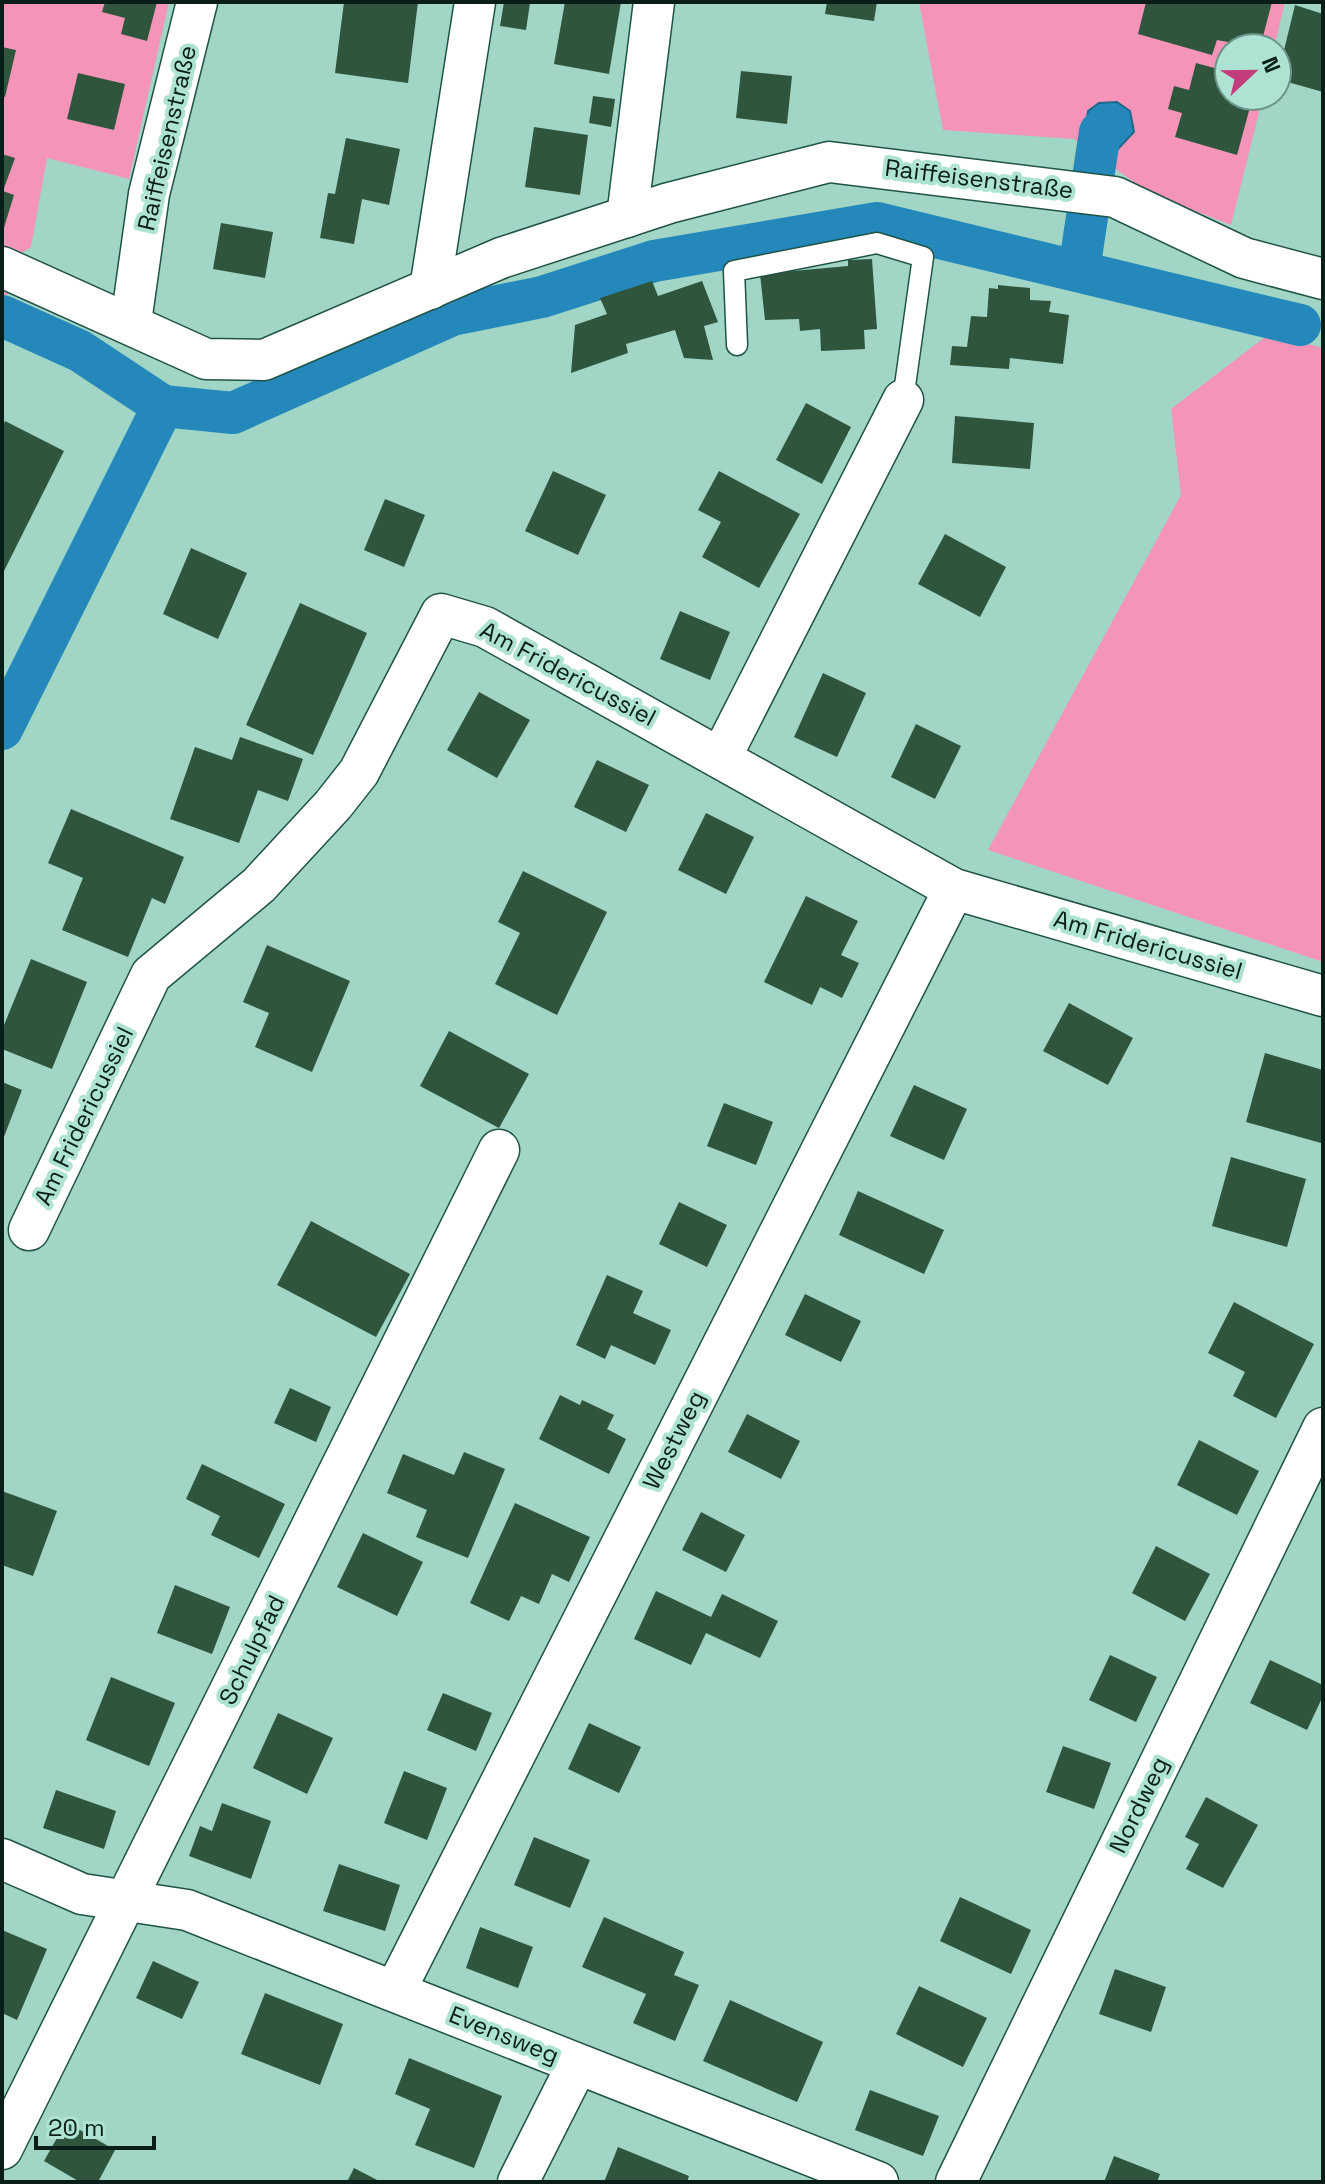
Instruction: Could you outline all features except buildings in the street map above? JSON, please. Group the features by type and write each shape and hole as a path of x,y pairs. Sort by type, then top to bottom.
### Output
{"street":[{"name":"Raiffeisenstraße","path":"131,322 149,194 197,2"},
{"path":"430,289 475,2"},
{"path":"627,217 654,2"},
{"name":"Raiffeisenstraße","path":"2,267 131,322 206,359 264,360 501,258 627,217 829,162 1115,197 1244,258 1323,279"},
{"path":"721,757 903,400"},
{"name":"Am Fridericussiel","path":"29,1230 151,975 259,885 333,805 359,772 441,614 485,627 954,889 1323,996"},
{"name":"Westweg","path":"395,1991 954,889"},
{"name":"Schulpfad","path":"2,2149 499,1150"},
{"name":"Nordweg","path":"956,2182 1323,1428"},
{"name":"Evensweg","path":"2,1859 82,1894 187,1910 878,2182"},
{"path":"518,2182 577,2065"}],"lane":[{"path":"737,345 734,271 877,243 923,257 903,400"}],"shaded area":[{"path":"2,2 169,2 129,179 47,158 31,247 22,253 7,296 2,294"},
{"path":"919,2 1285,2 1278,32 1213,32 1213,112 1259,112 1231,225 1149,193 1074,139 943,130"},
{"path":"1269,334 1323,348 1323,962 988,850 1181,495 1171,409"}],"water":[{"path":"1117,102 1130,111 1134,132 1116,151 1093,156 1084,141 1088,111 1099,103"}],"waterway":[{"path":"1079,270 1100,132"},
{"path":"163,406 233,413 452,315 542,297 654,261 877,223 1300,325"},
{"path":"2,316 80,351 163,406 2,729"}]}
